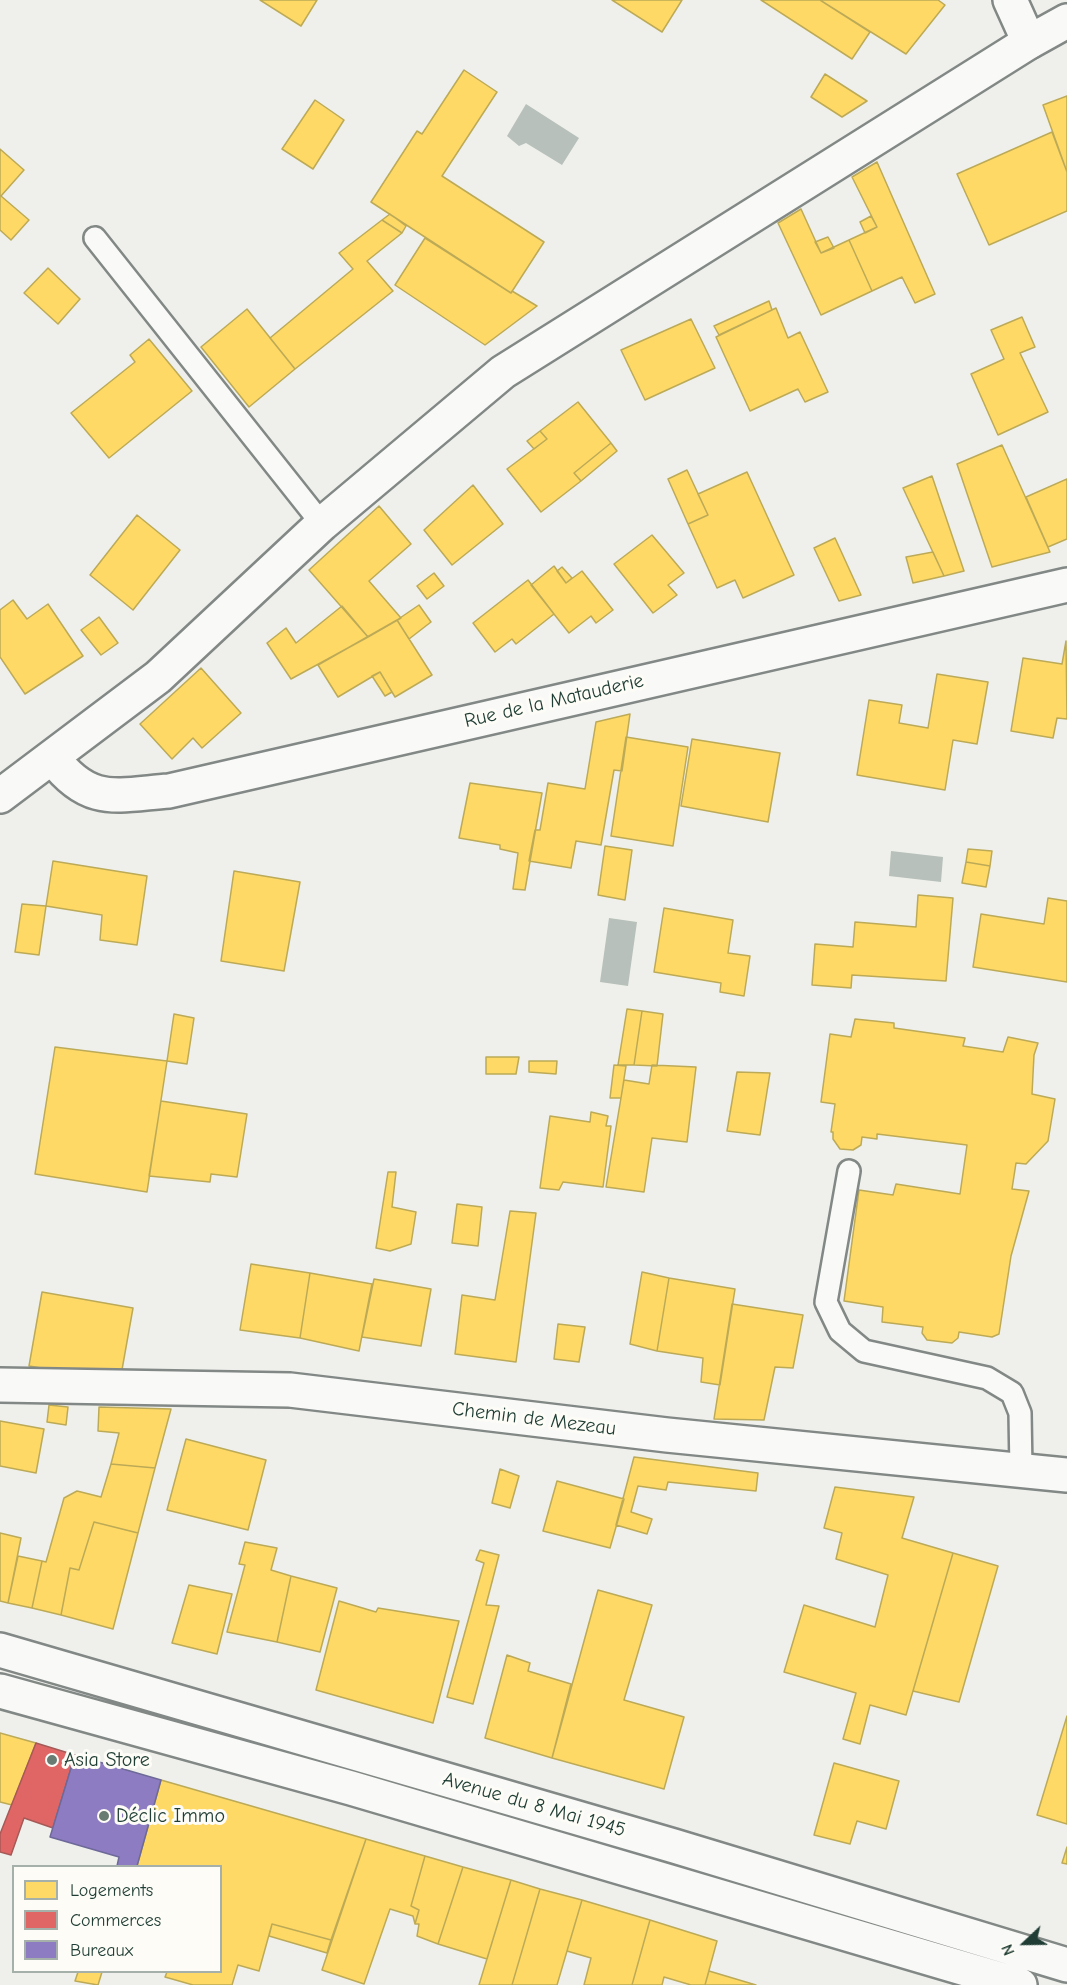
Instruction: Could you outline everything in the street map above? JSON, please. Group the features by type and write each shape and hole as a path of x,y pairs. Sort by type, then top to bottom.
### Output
{"street":[{"path":"1010,0 1029,42"},
{"path":"0,796 158,676 322,524 503,372 1029,42 1067,21"},
{"name":"Rue de la Matauderie","path":"53,758 79,787 105,796 169,791 1067,585"},
{"name":"Chemin de Mezeau","path":"0,1385 290,1390 667,1435 1067,1475"},
{"name":"Avenue du 8 Mai 1945","path":"0,1650 663,1843 1067,1965"},
{"name":"Avenue du 8 Mai 1945","path":"0,1691 351,1788 1020,1985"}],"lane":[{"path":"95,238 322,524"},
{"path":"849,1171 826,1302 840,1331 864,1351 987,1378 1012,1393 1020,1413 1021,1470"}],"shaded area":[{"path":"526,104 579,138 562,165 526,143 519,146 507,136"},
{"path":"891,851 943,857 941,882 889,876"},
{"path":"609,918 637,922 628,986 600,982"}],"building: Logements":[{"path":"260,0 317,0 301,26"},
{"path":"612,0 682,0 662,32"},
{"path":"761,0 820,0 870,32 852,59"},
{"path":"820,0 938,0 945,5 906,54"},
{"path":"464,70 497,92 442,176 544,242 511,293 371,202 417,131 422,134"},
{"path":"825,74 867,101 842,117 811,97"},
{"path":"1067,96 1067,172 1043,105"},
{"path":"315,100 344,120 313,169 282,149"},
{"path":"1052,132 1067,172 1067,211 989,245 957,174"},
{"path":"0,149 24,170 1,196 29,220 11,240 0,230"},
{"path":"877,162 935,294 915,303 902,277 872,291 849,240 877,227 852,177"},
{"path":"801,209 821,253 849,240 872,291 821,315 778,223"},
{"path":"390,214 406,226 402,233 382,220"},
{"path":"871,216 877,227 865,233 860,222"},
{"path":"382,220 402,233 367,261 393,291 295,369 270,338 353,269 339,253"},
{"path":"828,237 834,248 821,253 815,242"},
{"path":"425,238 511,293 512,291 537,306 485,345 395,285"},
{"path":"48,268 80,299 58,324 24,293"},
{"path":"769,301 772,310 719,335 714,326"},
{"path":"776,308 788,338 800,332 828,392 805,402 798,389 750,411 716,337"},
{"path":"247,309 295,369 249,407 201,347"},
{"path":"1022,317 1035,347 1020,353 1048,412 998,435 971,374 1004,359 991,330"},
{"path":"691,319 715,368 645,400 621,350"},
{"path":"149,339 192,391 109,458 71,413 135,362 130,355"},
{"path":"578,402 611,443 574,473 581,481 541,512 507,469 547,439 540,431"},
{"path":"540,431 547,439 534,449 527,441"},
{"path":"611,443 617,451 581,481 574,473"},
{"path":"1002,445 1050,552 992,567 957,464"},
{"path":"687,470 708,515 688,524 668,479"},
{"path":"747,472 794,575 743,598 735,580 717,588 688,524 708,515 698,494"},
{"path":"932,476 964,571 944,576 903,488"},
{"path":"1067,479 1067,539 1048,547 1026,497"},
{"path":"473,485 503,524 452,565 424,530"},
{"path":"379,506 411,544 369,581 401,618 368,637 309,570"},
{"path":"137,515 180,550 133,610 90,575"},
{"path":"652,535 684,573 668,585 677,595 653,613 614,564"},
{"path":"835,538 861,595 839,601 814,548"},
{"path":"933,552 944,576 913,583 906,557"},
{"path":"554,566 566,583 582,571 613,610 596,623 591,616 569,633 531,585"},
{"path":"562,567 572,578 566,583 557,571"},
{"path":"434,573 444,586 427,599 417,586"},
{"path":"528,580 554,614 516,644 512,639 495,652 473,623"},
{"path":"13,600 27,619 48,604 83,656 25,694 0,657 0,610"},
{"path":"419,605 431,622 409,639 397,620"},
{"path":"342,606 368,637 291,679 267,643 286,628 296,643"},
{"path":"99,617 118,643 101,655 81,630"},
{"path":"397,620 432,675 395,697 380,672 338,697 318,665"},
{"path":"1066,641 1067,719 1057,718 1053,738 1011,731 1023,658 1062,664"},
{"path":"201,668 241,713 202,748 193,738 172,759 140,724"},
{"path":"380,672 392,692 385,696 372,676"},
{"path":"937,674 988,682 977,744 953,740 945,790 857,775 869,700 902,705 899,723 928,728"},
{"path":"630,714 622,771 614,770 601,845 576,841 571,868 529,861 535,830 540,830 548,783 585,789 596,722"},
{"path":"626,737 688,747 673,846 611,836"},
{"path":"692,739 780,753 768,822 681,806"},
{"path":"470,783 542,793 525,890 513,889 518,853 500,849 500,845 459,838"},
{"path":"605,846 632,850 625,900 598,895"},
{"path":"968,849 992,851 990,866 966,862"},
{"path":"53,861 147,876 137,945 100,940 102,915 46,906"},
{"path":"966,862 990,866 986,887 962,883"},
{"path":"234,871 300,882 284,971 221,961"},
{"path":"918,895 953,898 946,981 852,975 851,988 812,985 815,944 853,947 855,922 916,927"},
{"path":"1048,898 1067,901 1067,982 973,967 981,914 1044,924"},
{"path":"22,904 46,906 39,955 15,952"},
{"path":"664,908 733,920 728,953 750,956 744,996 720,992 721,983 654,972"},
{"path":"627,1009 642,1011 634,1065 618,1065"},
{"path":"642,1011 663,1014 657,1066 634,1065"},
{"path":"174,1014 194,1018 187,1064 167,1061"},
{"path":"855,1019 894,1023 894,1028 965,1038 963,1046 1003,1052 1008,1037 1038,1043 1034,1055 1032,1094 1055,1099 1048,1141 1026,1164 1016,1163 1012,1189 1029,1191 1011,1256 999,1334 992,1337 959,1332 958,1338 952,1343 927,1340 922,1333 923,1327 882,1322 883,1307 844,1301 859,1190 893,1195 896,1184 960,1194 967,1145 877,1134 877,1139 862,1137 861,1145 853,1150 840,1149 831,1132 835,1104 821,1102 830,1034 851,1037"},
{"path":"55,1047 167,1061 147,1192 35,1174"},
{"path":"486,1057 519,1057 516,1074 486,1074"},
{"path":"529,1061 557,1061 556,1074 529,1072"},
{"path":"614,1065 626,1066 621,1098 610,1098"},
{"path":"652,1065 696,1067 687,1142 652,1138 644,1192 606,1187 624,1080 649,1084"},
{"path":"737,1072 770,1073 760,1135 727,1131"},
{"path":"161,1101 247,1114 237,1177 211,1174 210,1182 149,1176"},
{"path":"591,1112 608,1116 606,1126 611,1126 603,1187 563,1182 559,1190 540,1188 550,1116 590,1122"},
{"path":"388,1172 396,1172 392,1207 416,1212 411,1244 390,1251 376,1248"},
{"path":"457,1204 482,1207 478,1246 452,1243"},
{"path":"510,1211 536,1213 516,1362 455,1354 462,1295 495,1300"},
{"path":"251,1264 310,1273 300,1338 240,1330"},
{"path":"642,1272 669,1278 657,1351 630,1344"},
{"path":"310,1273 372,1284 359,1351 300,1338"},
{"path":"669,1278 735,1289 720,1385 701,1382 703,1358 657,1351"},
{"path":"374,1279 431,1289 421,1346 362,1337"},
{"path":"42,1292 133,1308 120,1381 29,1366"},
{"path":"732,1304 803,1315 793,1368 775,1367 764,1420 714,1419"},
{"path":"558,1324 585,1327 579,1362 554,1359"},
{"path":"49,1405 68,1407 66,1425 47,1422"},
{"path":"99,1407 171,1409 155,1468 111,1464 119,1433 98,1431"},
{"path":"0,1421 44,1429 36,1473 0,1466"},
{"path":"186,1439 266,1460 248,1530 167,1510"},
{"path":"634,1457 758,1473 756,1491 668,1482 666,1490 638,1486 631,1512 652,1519 647,1534 616,1525"},
{"path":"111,1464 155,1468 138,1533 94,1522 79,1570 70,1568 61,1615 32,1608 42,1561 46,1562 64,1498 77,1491 101,1497"},
{"path":"500,1469 519,1476 510,1508 492,1503"},
{"path":"557,1481 624,1499 610,1548 543,1531"},
{"path":"835,1487 914,1497 902,1538 953,1553 906,1715 870,1705 860,1744 843,1739 856,1693 784,1672 804,1605 875,1627 888,1575 836,1559 842,1533 824,1528"},
{"path":"94,1522 138,1533 113,1629 61,1615 70,1568 79,1570"},
{"path":"0,1533 21,1538 8,1603 0,1601"},
{"path":"245,1542 277,1548 271,1570 291,1576 277,1642 227,1632 245,1565 239,1564"},
{"path":"480,1550 499,1555 486,1605 499,1606 473,1704 447,1697 484,1563 476,1560"},
{"path":"953,1553 998,1566 959,1702 913,1691"},
{"path":"18,1556 42,1561 32,1608 8,1603"},
{"path":"291,1576 337,1588 320,1652 277,1642"},
{"path":"189,1585 232,1594 217,1654 172,1643"},
{"path":"598,1590 652,1605 624,1700 684,1717 664,1789 552,1758"},
{"path":"339,1601 376,1612 378,1608 459,1621 433,1723 316,1690"},
{"path":"507,1655 530,1663 528,1671 571,1684 552,1758 485,1738"},
{"path":"1067,1716 1067,1824 1037,1815"},
{"path":"0,1733 36,1743 12,1805 0,1802"},
{"path":"834,1763 899,1781 886,1829 857,1821 850,1844 814,1835"},
{"path":"161,1780 366,1839 331,1940 272,1924 259,1971 238,1965 232,1985 193,1985 165,1977 167,1973 222,1973 222,1865 137,1865"},
{"path":"366,1839 425,1856 411,1906 419,1910 415,1924 413,1916 390,1909 364,1984 322,1970"},
{"path":"1067,1847 1067,1864 1062,1863"},
{"path":"425,1856 463,1867 438,1944 417,1936 419,1924 415,1924 419,1910 411,1906"},
{"path":"463,1867 511,1880 487,1959 438,1944"},
{"path":"511,1880 540,1889 512,1985 479,1985"},
{"path":"540,1889 582,1900 557,1985 512,1985"},
{"path":"582,1900 650,1920 632,1985 584,1985 591,1958 567,1951"},
{"path":"650,1920 717,1941 705,1985 691,1985 664,1977 662,1985 632,1985"},
{"path":"272,1924 331,1940 327,1953 269,1936"},
{"path":"709,1971 756,1985 705,1985"},
{"path":"78,1973 102,1973 98,1985 75,1981"}],"building: Commerces":[{"path":"36,1743 75,1755 53,1828 24,1818 11,1855 0,1852 0,1834"}],"building: Bureaux":[{"path":"75,1755 161,1780 137,1865 117,1865 119,1857 50,1837"}],"place":[{"name":"Asia Store","path":"52,1760"},
{"name":"Déclic Immo","path":"104,1816"}]}
